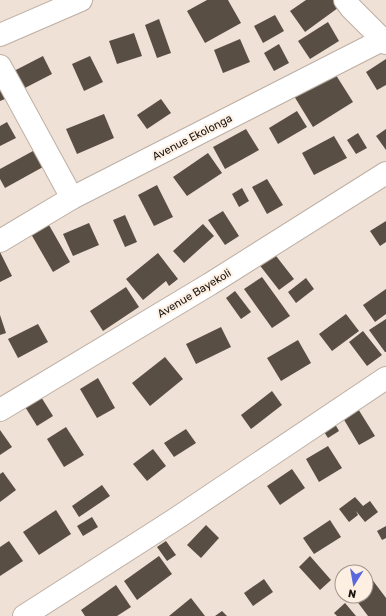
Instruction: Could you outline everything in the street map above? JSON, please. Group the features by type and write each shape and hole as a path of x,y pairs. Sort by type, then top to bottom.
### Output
{"street":[{"path":"0,35 81,0"},
{"path":"345,0 351,8 385,40"},
{"name":"Avenue Ekolonga","path":"0,241 72,198 385,40"},
{"path":"0,66 72,198"},
{"name":"Avenue Bayekoli","path":"0,410 210,284 386,174"},
{"path":"24,616 174,520 386,378"}],"building":[{"path":"207,0 228,0 241,23 205,43 187,11"},
{"path":"306,0 338,0 342,5 305,32 290,11"},
{"path":"275,15 284,31 263,43 254,26"},
{"path":"159,19 171,53 157,58 145,25"},
{"path":"328,22 339,41 310,59 298,41"},
{"path":"134,33 142,56 117,64 109,41"},
{"path":"240,39 250,62 223,73 214,50"},
{"path":"279,44 289,63 274,71 264,53"},
{"path":"43,56 52,74 21,90 12,72"},
{"path":"90,56 103,82 84,91 72,64"},
{"path":"386,59 386,85 377,90 366,72"},
{"path":"334,72 353,102 313,127 294,96"},
{"path":"0,87 5,99 0,101"},
{"path":"161,99 171,113 147,129 137,115"},
{"path":"297,111 307,127 278,144 269,128"},
{"path":"104,114 114,138 77,154 66,129"},
{"path":"7,122 16,138 0,146 0,126"},
{"path":"246,129 259,150 225,169 213,147"},
{"path":"386,129 386,150 376,136"},
{"path":"358,133 367,148 356,154 347,140"},
{"path":"334,136 347,158 314,175 302,153"},
{"path":"33,151 43,167 5,188 0,179 0,169"},
{"path":"208,153 222,173 187,196 173,177"},
{"path":"267,179 283,205 267,214 252,187"},
{"path":"157,185 173,217 154,226 138,195"},
{"path":"242,188 249,201 239,207 232,194"},
{"path":"223,211 239,236 225,245 208,220"},
{"path":"125,215 137,242 125,247 113,220"},
{"path":"386,221 386,242 380,246 370,231"},
{"path":"89,223 99,245 73,256 63,234"},
{"path":"203,224 214,236 184,263 173,251"},
{"path":"49,225 70,262 53,272 31,234"},
{"path":"0,252 12,276 0,282"},
{"path":"273,252 294,279 279,290 258,263"},
{"path":"158,253 178,279 169,286 166,281 143,300 126,279"},
{"path":"262,277 290,316 272,328 244,289"},
{"path":"306,278 314,289 296,303 288,292"},
{"path":"126,287 139,307 103,331 90,311"},
{"path":"386,289 386,314 375,322 363,305"},
{"path":"235,291 251,312 241,319 226,298"},
{"path":"346,314 359,331 332,351 319,334"},
{"path":"0,315 6,333 0,335"},
{"path":"386,319 386,352 385,352 369,330"},
{"path":"38,324 48,342 18,358 8,339"},
{"path":"221,327 231,347 196,364 186,344"},
{"path":"363,331 382,355 367,366 349,342"},
{"path":"298,340 311,363 281,381 267,358"},
{"path":"165,357 183,379 150,406 132,383"},
{"path":"98,378 115,408 97,418 80,389"},
{"path":"272,391 282,405 251,429 241,415"},
{"path":"38,392 53,416 37,426 22,402"},
{"path":"355,404 375,436 359,445 340,413"},
{"path":"331,417 339,431 328,438 319,424"},
{"path":"66,427 84,455 64,467 47,439"},
{"path":"186,429 196,443 174,457 164,443"},
{"path":"0,430 12,447 0,455"},
{"path":"328,446 342,468 319,482 306,459"},
{"path":"153,449 166,466 147,481 133,464"},
{"path":"292,469 305,488 280,505 267,486"},
{"path":"3,472 16,490 0,502 0,474"},
{"path":"102,485 110,496 79,517 72,506"},
{"path":"355,497 363,506 370,501 378,512 365,522 356,511 358,515 349,522 339,509"},
{"path":"56,510 71,534 39,555 23,532"},
{"path":"92,517 98,527 83,536 77,526"},
{"path":"330,520 341,537 314,554 303,538"},
{"path":"206,525 219,538 201,558 187,545"},
{"path":"386,526 386,538 382,540 377,531"},
{"path":"9,541 23,561 0,576 0,547"},
{"path":"166,541 176,555 167,561 157,547"},
{"path":"159,556 172,574 137,600 124,581"},
{"path":"310,556 331,580 320,590 299,567"},
{"path":"264,579 273,592 253,606 244,593"},
{"path":"374,582 386,598 386,616 368,616 359,604 374,604"},
{"path":"116,585 131,607 117,616 85,616 81,610"},
{"path":"191,598 205,616 169,616"},
{"path":"346,604 356,616 337,616 334,613"},
{"path":"222,611 227,616 215,616"}]}
